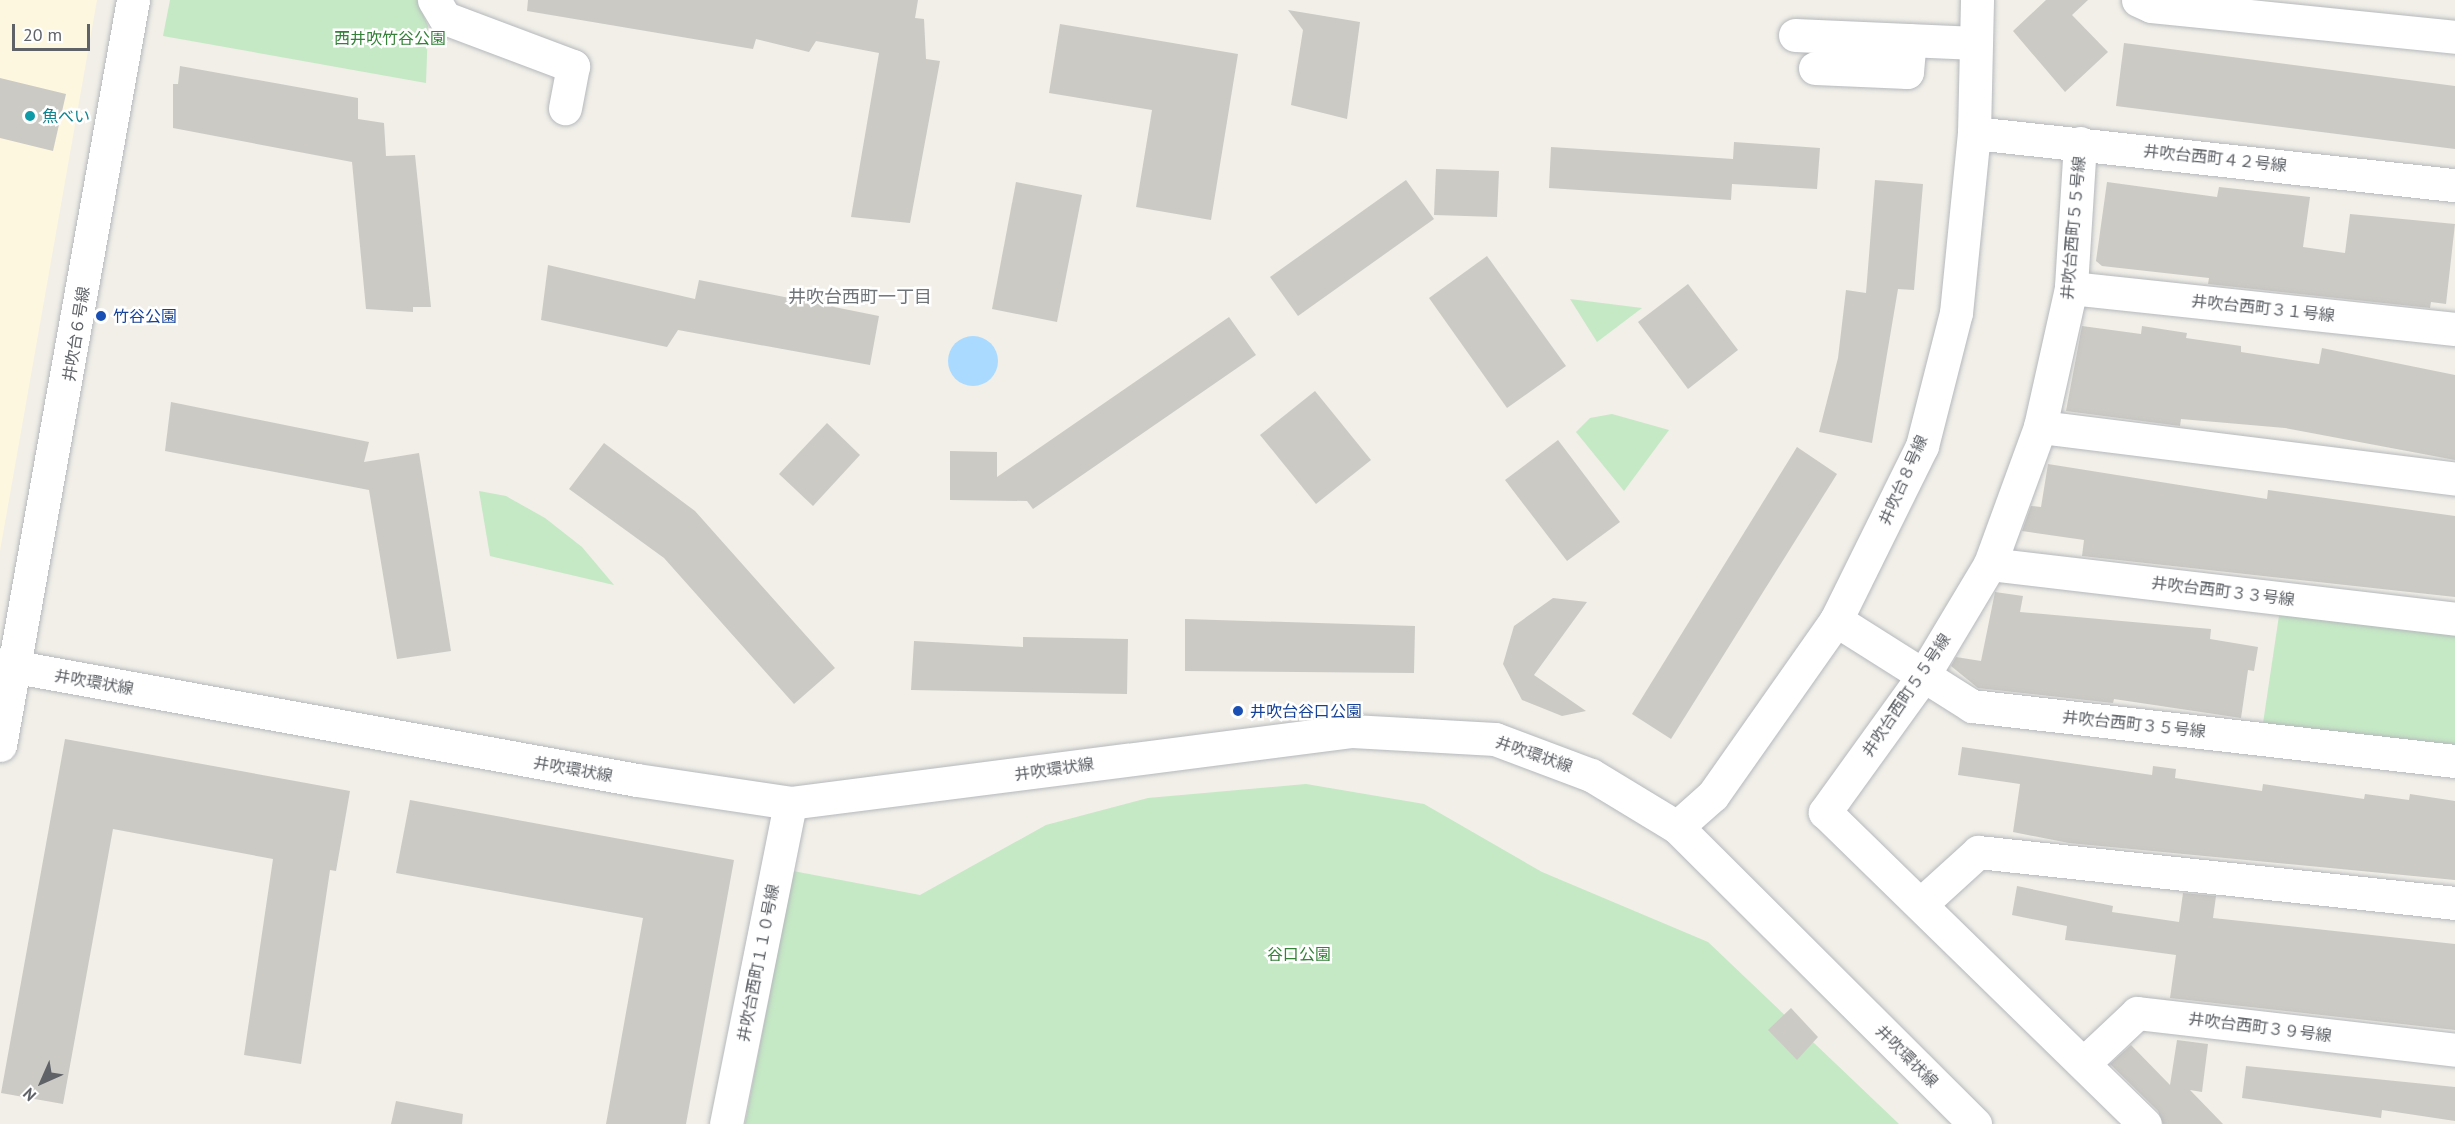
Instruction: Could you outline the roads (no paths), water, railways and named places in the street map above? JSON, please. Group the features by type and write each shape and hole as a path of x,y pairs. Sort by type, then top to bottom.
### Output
{"street":[{"name":"井吹台６号線","path":"7,666 134,0"},
{"path":"434,0 445,18 573,66 565,108"},
{"name":"井吹台８号線","path":"1677,827 1713,795 1836,620 1922,446 1956,313 1974,133 1977,0"},
{"path":"2138,0 2151,6 2455,37"},
{"path":"1795,35 1976,43"},
{"path":"1815,68 1907,72 1910,40"},
{"name":"井吹台西町４２号線","path":"1974,133 2455,185"},
{"name":"井吹台西町５５号線","path":"2080,143 2071,288 2040,427 1990,564 1923,676 1825,812 1922,903 2145,1124"},
{"name":"井吹台西町３１号線","path":"2071,288 2455,329"},
{"path":"2040,427 2455,479"},
{"name":"井吹台西町３３号線","path":"1990,564 2455,619"},
{"name":"井吹台西町３５号線","path":"1836,620 1972,706 2455,761"},
{"path":"0,745 7,666"},
{"name":"井吹環状線","path":"7,666 637,780 790,803 1352,731 1495,739 1591,774 1677,827 1975,1124"},
{"name":"井吹台西町１１０号線","path":"726,1124 790,803"},
{"path":"1922,903 1978,852 2455,903"},
{"name":"井吹台西町３９号線","path":"2084,1063 2137,1013 2455,1050"}],"water":[{"path":"973,336 991,343 998,361 991,379 973,386 955,379 948,361 955,343"}],"place":[{"name":"魚べい","path":"30,116"},
{"name":"竹谷公園","path":"101,316"},
{"name":"井吹台谷口公園","path":"1238,711"}],"district":[{"name":"井吹台西町一丁目","path":"860,297"}],"park label":[{"name":"西井吹竹谷公園","path":"390,38"},
{"name":"谷口公園","path":"1299,954"}]}
